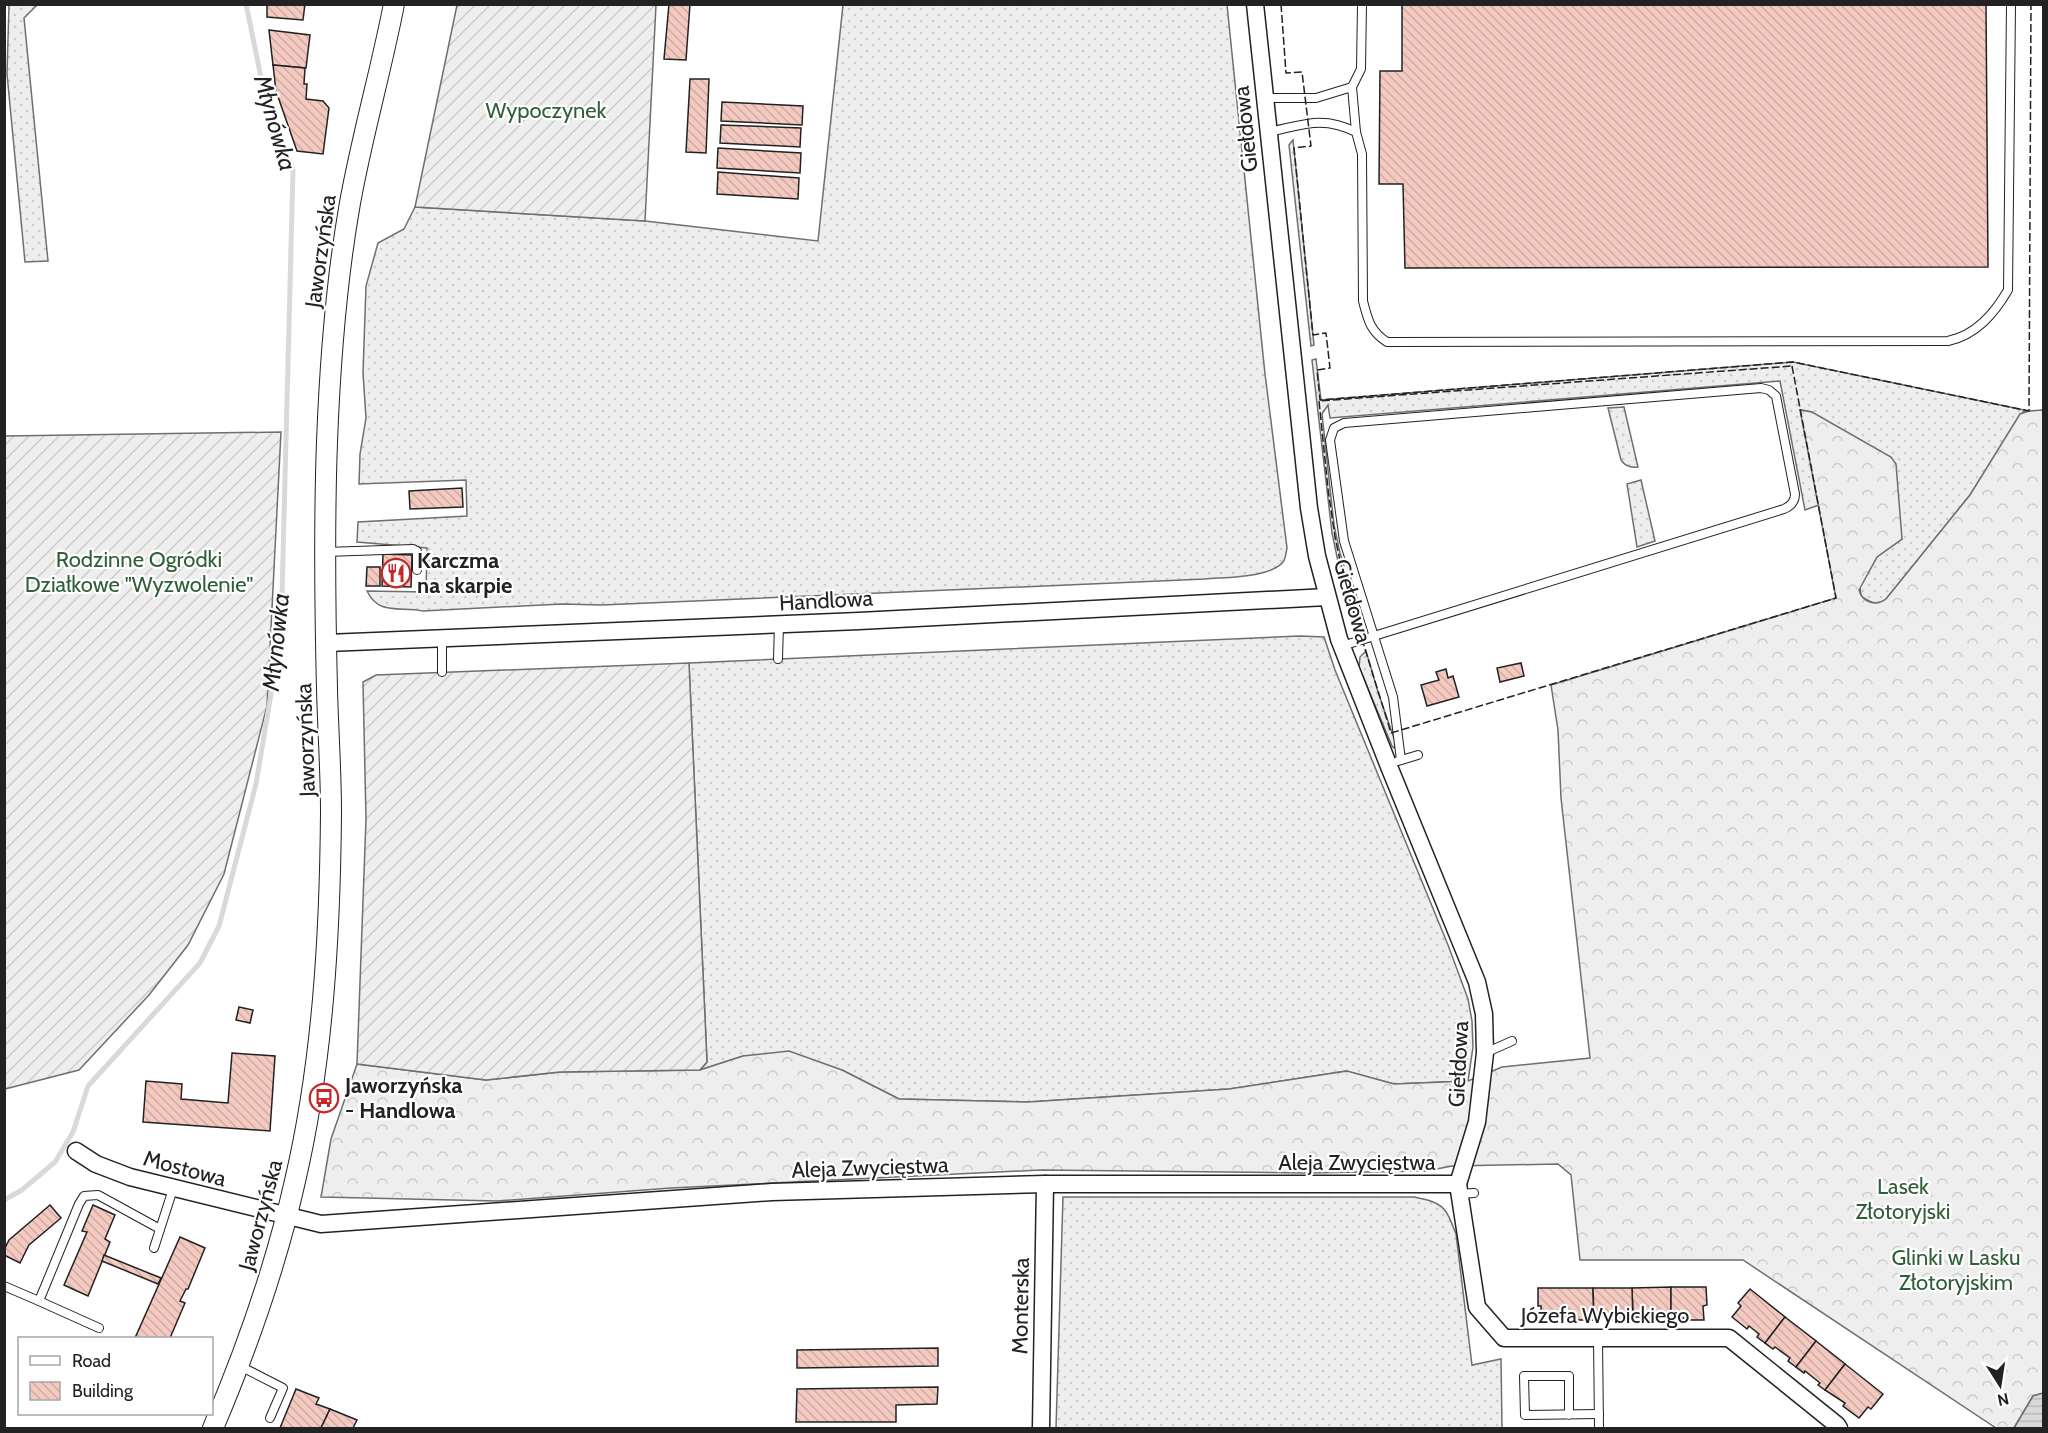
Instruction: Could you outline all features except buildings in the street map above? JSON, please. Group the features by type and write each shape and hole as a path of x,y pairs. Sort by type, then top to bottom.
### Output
{"street":[{"name":"Jaworzyńska","path":"213,1428 240,1366 259,1313 287,1216 307,1116 320,1025 329,892 331,820 326,552 332,353 350,205 365,125 394,4"},
{"name":"Giełdowa","path":"1255,4 1309,508 1317,556 1342,646 1395,762 1477,982 1484,1014 1485,1053 1477,1122 1464,1190"},
{"name":"Handlowa","path":"327,643 1327,597"},
{"name":"Mostowa","path":"76,1151 96,1164 130,1177 287,1216"},
{"name":"Aleja Zwycięstwa","path":"287,1216 321,1224 772,1192 1045,1184 1464,1190"},
{"name":"Monterska","path":"1041,1428 1045,1184"},
{"name":"Józefa Wybickiego","path":"1464,1190 1477,1307 1504,1338 1729,1338 1839,1428"}],"lane":[{"path":"1362,4 1361,69 1352,87 1356,132 1362,154 1363,301 1375,335 1387,342 1948,341 1962,338 1980,325 1998,306 2008,290 2011,4"},
{"path":"1265,98 1316,98 1352,87"},
{"path":"1268,132 1321,122 1340,124 1356,132"},
{"path":"1342,646 1374,636 1787,508 1793,502 1795,494 1776,396 1769,390 1761,388 1344,423 1334,428 1330,437 1342,531 1374,636 1394,699 1395,762 1418,755"},
{"path":"326,552 413,549 417,551 417,570"},
{"path":"778,624 778,659"},
{"path":"442,638 442,672"},
{"path":"1485,1053 1512,1041"},
{"path":"154,1248 173,1189"},
{"path":"39,1301 84,1196 98,1195 160,1229"},
{"path":"4,1286 99,1328"},
{"path":"1598,1338 1599,1428"},
{"path":"240,1366 283,1388 270,1418"},
{"path":"1569,1415 1569,1376 1524,1376 1525,1415 1569,1415 1599,1414"}],"green space":[{"path":"9,5 36,6 24,18 48,261 25,262 7,74"},
{"name":"Wypoczynek","path":"457,5 656,5 645,221 415,207"},
{"path":"843,5 1227,5 1265,374 1287,548 1283,562 1277,567 1258,574 1205,579 423,611 384,607 378,604 367,591 426,592 427,548 357,542 358,522 467,516 466,480 359,484 360,454 366,418 363,373 366,286 378,243 404,229 415,207 645,221 818,241"},
{"path":"1293,140 1314,345 1311,346 1289,145"},
{"path":"1316,359 1321,400 1793,362 2029,411 2023,412 1970,495 1886,599 1876,603 1861,596 1860,587 1877,557 1902,539 1812,412 1801,410 1819,505 1805,510 1780,381 1330,418 1328,405 1322,414 1334,525 1357,608 1353,610 1358,629 1355,629 1332,533 1312,360"},
{"path":"1624,407 1638,467 1628,466 1621,460 1608,408"},
{"path":"1800,410 1812,412 1891,457 1896,464 1902,539 1877,557 1859,590 1863,598 1878,603 1886,599 1970,495 2020,414 2043,410 2044,1393 2033,1396 2014,1428 1996,1428 1743,1260 1580,1260 1571,1175 1558,1164 1452,1166 1426,1171 1307,1173 1041,1170 671,1188 497,1201 321,1197 331,1139 357,1064 486,1080 560,1072 700,1070 743,1056 789,1051 842,1070 899,1099 1028,1102 1229,1089 1347,1071 1394,1084 1468,1081 1502,1067 1590,1058 1561,798 1558,730 1551,685 1836,598"},
{"name":"Rodzinne Ogródki Działkowe \"Wyzwolenie\"","path":"281,432 267,706 224,874 188,945 149,995 79,1070 5,1089 5,436"},
{"path":"1641,480 1655,541 1637,547 1627,484"},
{"path":"1300,636 1324,637 1335,670 1448,945 1468,999 1472,1021 1473,1047 1468,1081 1394,1084 1346,1071 1229,1089 1028,1102 899,1099 842,1070 743,1056 700,1070 707,1062 689,663"},
{"path":"1366,651 1396,744 1394,748 1359,667 1360,657"},
{"path":"689,663 707,1062 700,1070 560,1072 486,1080 357,1064 366,819 363,682 376,675"},
{"path":"1063,1197 1414,1197 1437,1204 1446,1211 1456,1234 1472,1365 1501,1359 1502,1428 1056,1428"}],"shaded area":[{"path":"2043,1393 2043,1428 2014,1428 2033,1396"}],"waterway":[{"name":"Młynówka","path":"4,1200 22,1190 55,1162 73,1132 88,1086 200,963 219,926 256,784 281,634 293,170 263,87 246,4"}],"fence":[{"path":"1281,4 1286,73 1302,72 1311,146 1294,148 1313,335 1326,333 1330,368 1317,370 1320,400 1793,362 2029,411 2031,4"},
{"path":"1792,366 1836,598 1391,733 1345,584 1328,489 1319,401 1792,366"}],"place":[{"name":"Karczma na skarpie","path":"396,573"},
{"name":"Jaworzyńska - Handlowa","path":"324,1098"}],"park label":[{"name":"Lasek Złotoryjski","path":"1903,1198"},
{"name":"Glinki w Lasku Złotoryjskim","path":"1956,1270"}]}
